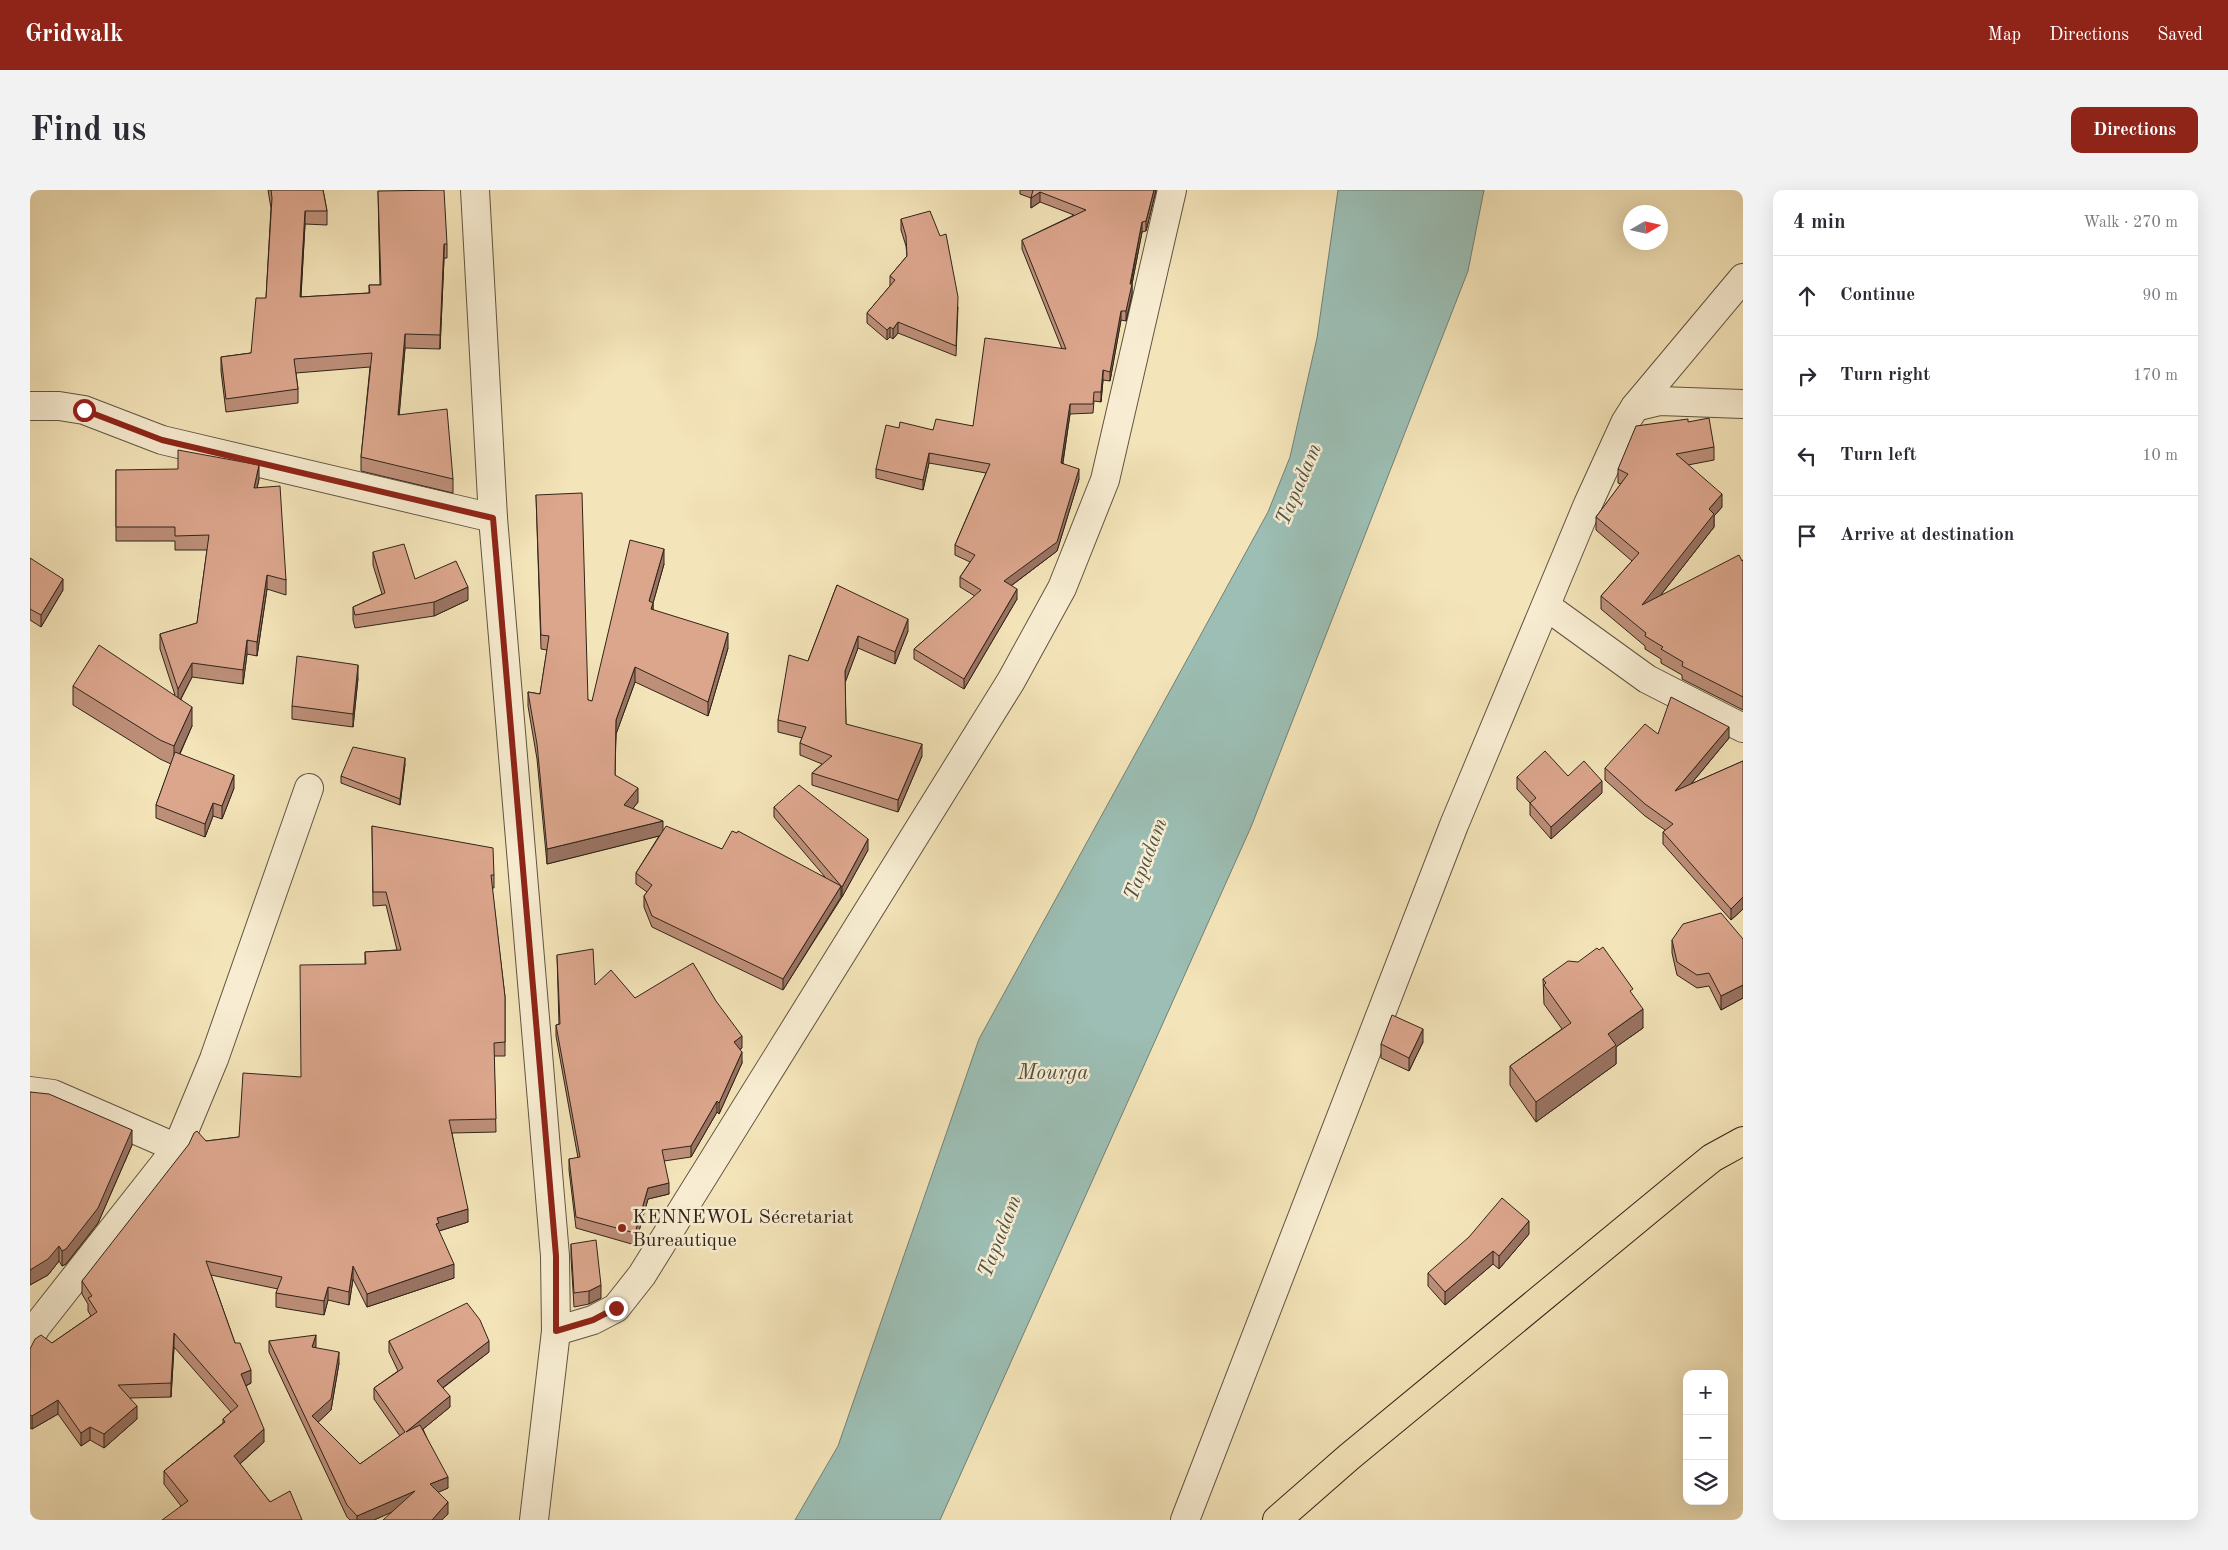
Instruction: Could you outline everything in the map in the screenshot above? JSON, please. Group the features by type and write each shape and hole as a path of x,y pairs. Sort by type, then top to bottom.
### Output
{"main road":[{"path":"1276,1520 1349,1457 1691,1175 1712,1158 1743,1141"}],"street":[{"path":"474,190 493,518 556,1256 556,1331 534,1520"},
{"path":"556,1331 593,1320 616,1308 642,1275 1012,681 1062,588 1106,480 1172,190"},
{"path":"1186,1520 1454,825 1624,423 1743,278"},
{"path":"1636,407 1660,401 1743,404"},
{"path":"30,406 59,406 84,410 162,440 493,518"},
{"path":"1546,606 1647,679 1743,728"},
{"path":"30,1338 36,1327 177,1148 214,1059 309,788"},
{"path":"30,1091 53,1094 177,1148"}],"water":[{"name":"Mourga","path":"1338,190 1484,190 1468,271 1251,827 940,1520 795,1520 838,1446 979,1039 1268,512 1290,457 1317,338"}],"building":[{"path":"271,190 323,190 327,211 305,211 300,297 370,293 369,285 381,285 378,191 444,190 447,244 444,244 440,335 405,334 398,415 447,409 453,479 361,457 372,353 294,359 298,389 226,399 221,357 251,353 256,298 266,298"},
{"path":"1033,190 1154,190 1146,221 1142,222 1130,284 1132,284 1126,311 1121,311 1110,372 1103,370 1101,392 1094,392 1093,404 1070,404 1061,463 1079,469 1057,542 1004,581 1017,589 964,679 914,649 981,590 960,577 975,555 955,545 990,464 929,453 923,480 876,469 886,425 899,428 900,422 933,430 936,419 973,426 985,338 1066,349 1022,240 1086,210 1040,192 1031,198"},
{"path":"930,211 940,236 946,234 958,297 956,346 898,322 893,329 890,327 887,330 867,313 895,280 890,276 907,256 906,236 901,219"},
{"path":"1709,418 1714,447 1676,454 1722,494 1709,509 1714,514 1642,605 1739,555 1743,560 1743,697 1682,666 1683,662 1661,649 1663,647 1645,636 1646,633 1601,596 1639,553 1596,517 1628,474 1618,469 1636,426 1688,419 1688,422"},
{"path":"178,450 259,465 254,488 280,486 286,580 267,575 257,642 247,640 243,670 192,663 178,689 160,634 197,623 209,535 175,536 175,527 116,527 116,470 178,469"},
{"path":"582,493 588,700 592,701 630,540 664,549 649,601 653,603 651,609 728,633 708,702 635,667 616,720 615,775 638,788 624,805 663,821 547,849 537,744 528,692 540,694 549,636 541,635 536,495"},
{"path":"404,544 415,579 456,561 468,587 434,602 355,615 353,607 385,593 373,552"},
{"path":"30,558 63,579 41,615 30,609"},
{"path":"837,585 908,619 895,652 858,636 845,671 846,724 922,744 898,800 812,773 832,756 800,743 806,727 778,720 789,655 808,661"},
{"path":"99,645 192,707 174,746 160,740 73,686"},
{"path":"297,656 358,665 353,714 292,706"},
{"path":"1671,697 1729,727 1675,791 1743,761 1743,897 1731,909 1663,832 1673,824 1645,804 1605,768 1645,724 1658,734"},
{"path":"353,747 405,758 400,799 341,776"},
{"path":"1545,751 1568,776 1584,761 1602,781 1551,827 1530,803 1536,798 1517,777"},
{"path":"175,752 234,775 222,806 213,803 205,824 156,805"},
{"path":"799,785 868,839 842,887 774,807"},
{"path":"372,826 493,848 494,875 491,875 505,997 505,1042 494,1043 496,1119 449,1120 468,1209 437,1218 439,1223 436,1224 454,1264 367,1294 353,1266 349,1292 328,1287 324,1301 276,1293 282,1277 206,1261 235,1343 240,1343 251,1370 241,1374 264,1429 234,1456 270,1502 290,1491 302,1520 162,1520 188,1501 164,1471 225,1422 223,1419 238,1406 174,1333 171,1383 118,1385 137,1406 104,1434 90,1427 81,1433 58,1400 32,1416 30,1415 30,1349 35,1339 41,1335 52,1343 97,1312 88,1298 92,1296 82,1281 189,1144 194,1133 197,1131 206,1141 239,1137 243,1073 301,1077 300,965 366,964 365,952 401,950 386,892 373,892"},
{"path":"666,826 722,849 732,831 737,833 738,831 841,886 783,979 652,916 644,896 652,885 636,873"},
{"path":"1721,913 1743,939 1743,985 1721,996 1709,973 1697,975 1677,962 1672,940 1683,924"},
{"path":"1603,947 1633,989 1630,991 1643,1009 1608,1034 1616,1045 1536,1102 1510,1066 1571,1023 1544,985 1546,983 1543,979 1568,961 1578,962 1597,948 1599,950"},
{"path":"593,949 595,985 611,970 635,998 693,963 716,1001 742,1036 734,1042 742,1052 719,1103 717,1101 691,1146 662,1150 669,1183 648,1188 635,1233 576,1217 569,1159 580,1157 556,1025 560,1024 557,955"},
{"path":"1392,1015 1423,1029 1409,1058 1381,1044"},
{"path":"30,1092 49,1094 132,1130 98,1208 66,1249 62,1251 59,1246 48,1259 30,1270"},
{"path":"1502,1198 1529,1221 1499,1256 1493,1251 1445,1292 1428,1273 1469,1237"},
{"path":"596,1240 601,1285 589,1291 574,1293 571,1244"},
{"path":"467,1303 480,1320 489,1341 437,1381 450,1396 406,1432 420,1425 448,1477 430,1484 448,1502 432,1520 383,1520 415,1491 357,1516 347,1505 269,1341 316,1335 312,1347 339,1352 331,1399 312,1416 360,1464 405,1432 374,1388 403,1368 389,1341"}],"place":[{"name":"KENNEWOL Sécretariat Bureautique","path":"622,1228"}],"route":[{"path":"84,410 162,440 493,518 556,1256 556,1331 593,1320 616,1308"}],"water label":[{"name":"Tapadam","path":"1298,484"},
{"name":"Tapadam","path":"1145,859"},
{"name":"Tapadam","path":"999,1236"}]}
